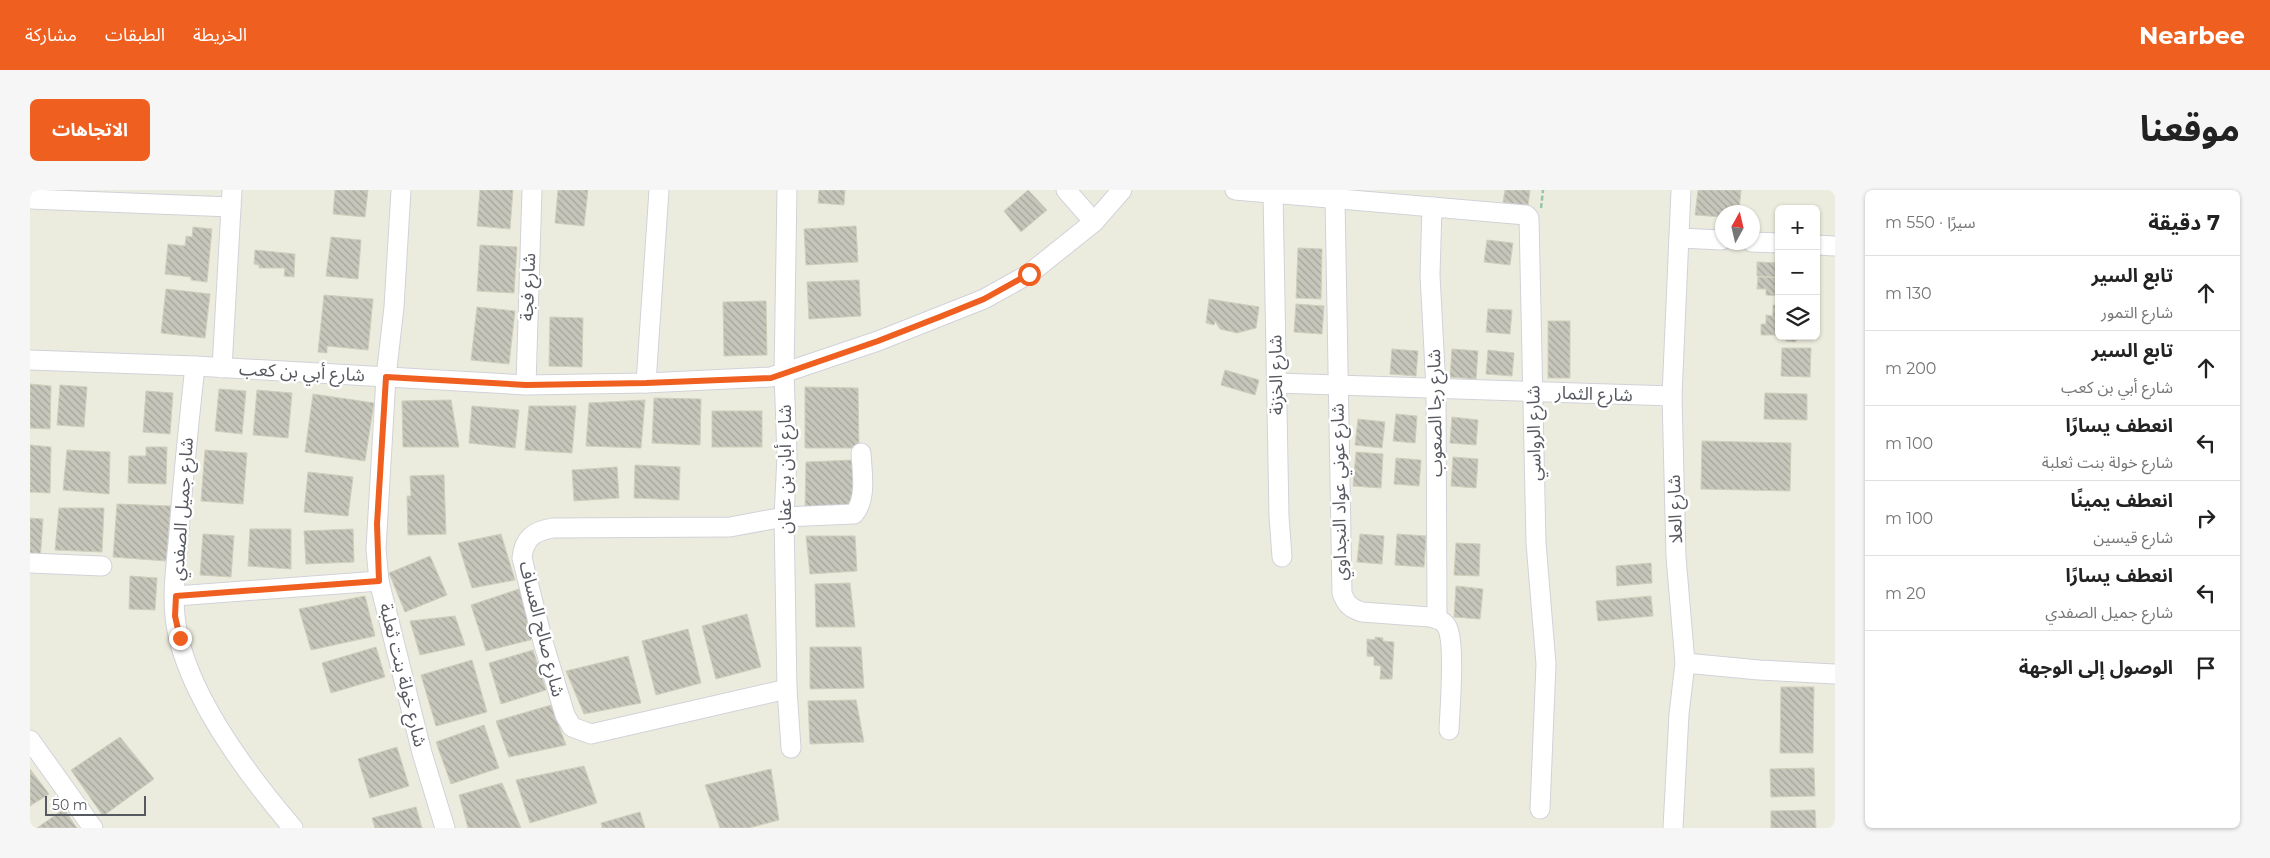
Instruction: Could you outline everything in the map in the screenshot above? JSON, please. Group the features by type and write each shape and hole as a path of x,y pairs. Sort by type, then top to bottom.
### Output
{"street":[{"name":"شارع خولة بنت ثعلبة","path":"401,190 394,307 386,377 377,524 379,581 422,752 445,828"},
{"name":"شارع فجة","path":"526,385 532,190"},
{"path":"646,383 659,190"},
{"name":"شارع أبان بن عفان","path":"787,190 784,374 787,456 784,517 787,689 792,748"},
{"path":"1066,190 1094,222"},
{"name":"شارع أبي بن كعب","path":"30,360 195,366 526,385 761,379 784,374 878,341 984,299 1029,274 1094,222 1122,190"},
{"name":"شارع الرواسي","path":"1235,190 1526,215 1529,218 1536,543 1546,664 1540,809"},
{"path":"1370,202 1391,190"},
{"name":"شارع العلا","path":"1673,828 1679,714 1685,664 1676,557 1672,396 1681,190"},
{"name":"شارع الخزنة","path":"1273,193 1279,516 1282,557"},
{"path":"30,199 232,199 222,368"},
{"name":"شارع عوني عواد النجداوي","path":"1335,199 1340,582 1346,603 1352,609 1362,612 1437,619"},
{"name":"شارع رجا الصعوب","path":"1432,207 1430,275 1436,389 1437,619"},
{"path":"1679,238 1715,240"},
{"path":"1760,242 1775,243"},
{"path":"1820,245 1835,246"},
{"name":"شارع جميل الصفدي","path":"195,366 185,451 175,616 186,660 207,708 245,767 293,828"},
{"name":"شارع الثمار","path":"1276,383 1672,396"},
{"name":"شارع صالح العساف","path":"787,689 591,734 578,731 568,721 558,694 522,558 523,549 531,536 539,530 552,528 730,526 784,517 854,514 861,500 861,453"},
{"path":"30,562 102,566"},
{"path":"176,596 379,581"},
{"path":"1437,619 1445,624 1451,641 1449,730"},
{"path":"1685,664 1835,674"},
{"path":"30,740 93,828"}],"building":[{"path":"335,190 368,190 365,217 333,214"},
{"path":"480,190 513,190 510,229 477,226"},
{"path":"558,190 588,190 584,226 555,223"},
{"path":"819,190 845,190 844,205 818,203"},
{"path":"1028,190 1047,210 1021,232 1004,211"},
{"path":"1505,190 1530,190 1528,206 1503,202"},
{"path":"1698,190 1741,190 1740,205 1715,205 1715,216 1695,215"},
{"path":"856,226 858,262 806,265 804,229"},
{"path":"193,227 212,229 207,282 191,280 191,277 165,274 168,244 185,246 186,236 192,237"},
{"path":"331,237 361,240 358,279 326,276"},
{"path":"1487,240 1513,243 1510,265 1484,262"},
{"path":"480,245 517,247 514,293 477,291"},
{"path":"1298,248 1322,249 1321,299 1296,298"},
{"path":"255,250 295,254 294,277 284,276 285,268 259,268 259,265 254,264"},
{"path":"1757,262 1775,263 1775,277 1757,276"},
{"path":"1758,277 1775,278 1775,296 1766,295 1766,289 1757,289"},
{"path":"859,280 861,316 809,319 807,282"},
{"path":"166,289 210,294 205,338 161,333"},
{"path":"324,295 373,299 368,350 327,346 327,353 318,352"},
{"path":"1209,299 1259,307 1256,328 1237,333 1220,329 1215,321 1214,325 1206,323"},
{"path":"766,301 767,355 724,356 723,302"},
{"path":"1296,304 1324,306 1322,334 1294,332"},
{"path":"1773,305 1775,305 1775,335 1761,335 1761,324 1766,324 1766,315 1773,316"},
{"path":"477,307 515,311 509,364 471,360"},
{"path":"1488,309 1512,310 1510,334 1486,332"},
{"path":"550,317 583,318 582,367 549,366"},
{"path":"1548,321 1570,321 1570,378 1548,378"},
{"path":"1782,348 1811,348 1810,377 1781,376"},
{"path":"1392,349 1418,351 1416,376 1390,374"},
{"path":"1452,349 1478,351 1476,379 1450,377"},
{"path":"1488,350 1514,353 1512,376 1486,374"},
{"path":"1225,370 1259,380 1255,395 1221,385"},
{"path":"30,384 51,386 50,429 30,428"},
{"path":"60,385 87,387 84,427 57,425"},
{"path":"805,387 858,388 859,448 805,448"},
{"path":"219,389 246,391 242,434 215,431"},
{"path":"257,390 292,393 288,438 253,435"},
{"path":"146,391 173,393 170,434 143,432"},
{"path":"1765,393 1807,394 1807,420 1764,419"},
{"path":"313,394 374,403 365,461 305,452"},
{"path":"654,398 701,399 700,445 652,443"},
{"path":"451,400 459,447 403,447 402,401"},
{"path":"645,400 641,448 586,446 589,403"},
{"path":"472,406 519,410 515,448 469,443"},
{"path":"529,406 576,406 572,453 525,450"},
{"path":"712,411 762,411 762,447 712,447"},
{"path":"1396,414 1417,416 1415,443 1393,441"},
{"path":"1452,417 1478,420 1476,445 1450,443"},
{"path":"1358,419 1385,422 1382,448 1355,445"},
{"path":"1702,441 1791,443 1790,491 1701,489"},
{"path":"30,445 51,447 50,493 30,492"},
{"path":"146,447 167,447 166,484 128,483 129,456 146,456"},
{"path":"67,450 110,452 109,494 63,490"},
{"path":"205,450 247,453 243,504 201,501"},
{"path":"1356,452 1383,454 1381,488 1353,486"},
{"path":"1453,457 1478,459 1476,488 1451,486"},
{"path":"1396,458 1421,460 1419,486 1394,484"},
{"path":"854,460 853,510 805,509 806,462"},
{"path":"635,465 680,467 679,500 634,498"},
{"path":"617,467 619,498 574,501 572,470"},
{"path":"308,472 353,477 348,516 304,512"},
{"path":"444,475 446,534 408,535 407,496 411,496 410,476"},
{"path":"117,504 171,506 166,561 113,557"},
{"path":"59,508 104,508 102,552 55,550"},
{"path":"30,518 43,519 40,562 30,561"},
{"path":"250,529 291,529 291,569 248,566"},
{"path":"353,529 354,562 306,564 304,531"},
{"path":"203,534 234,536 231,577 200,575"},
{"path":"501,534 515,580 472,588 458,543"},
{"path":"1360,534 1384,536 1382,564 1357,562"},
{"path":"1397,534 1426,536 1424,567 1395,565"},
{"path":"806,536 855,536 857,571 810,574"},
{"path":"1456,543 1480,544 1479,576 1454,575"},
{"path":"430,556 447,595 405,612 389,573"},
{"path":"1651,563 1652,583 1617,586 1616,566"},
{"path":"130,576 157,578 155,610 129,609"},
{"path":"850,583 855,627 816,627 815,584"},
{"path":"1456,586 1483,589 1480,619 1454,617"},
{"path":"522,588 534,639 486,651 471,605"},
{"path":"365,596 375,636 311,650 299,609"},
{"path":"1651,596 1653,616 1598,621 1596,601"},
{"path":"747,614 761,667 716,679 702,626"},
{"path":"455,616 465,645 420,655 410,621"},
{"path":"688,629 701,683 656,695 642,641"},
{"path":"1375,637 1383,638 1383,641 1394,642 1392,679 1380,679 1381,666 1374,665 1374,657 1367,656 1367,639 1375,640"},
{"path":"376,647 385,677 331,693 322,663"},
{"path":"810,647 861,647 864,688 810,689"},
{"path":"533,650 546,690 501,704 489,663"},
{"path":"628,656 641,703 584,714 566,671"},
{"path":"472,660 487,712 436,726 421,675"},
{"path":"1781,687 1814,687 1813,753 1780,753"},
{"path":"856,700 864,742 810,744 808,701"},
{"path":"551,705 566,745 509,757 496,721"},
{"path":"484,725 499,768 451,784 436,742"},
{"path":"120,737 154,779 103,816 71,770"},
{"path":"397,747 409,786 370,798 358,759"},
{"path":"584,766 597,803 530,823 516,780"},
{"path":"1814,768 1815,796 1771,797 1770,769"},
{"path":"30,769 49,794 30,806"},
{"path":"771,769 779,820 749,828 720,828 705,785"},
{"path":"502,783 521,828 468,828 459,795"},
{"path":"416,807 422,828 375,828 372,818"},
{"path":"64,809 77,828 37,828"},
{"path":"1815,810 1816,828 1771,828 1771,811"},
{"path":"640,812 645,828 602,828 601,823"}],"route":[{"path":"180,638 175,616 176,596 379,581 376,549 386,377 526,385 771,378 801,369 942,316 984,299 1029,274"}]}
